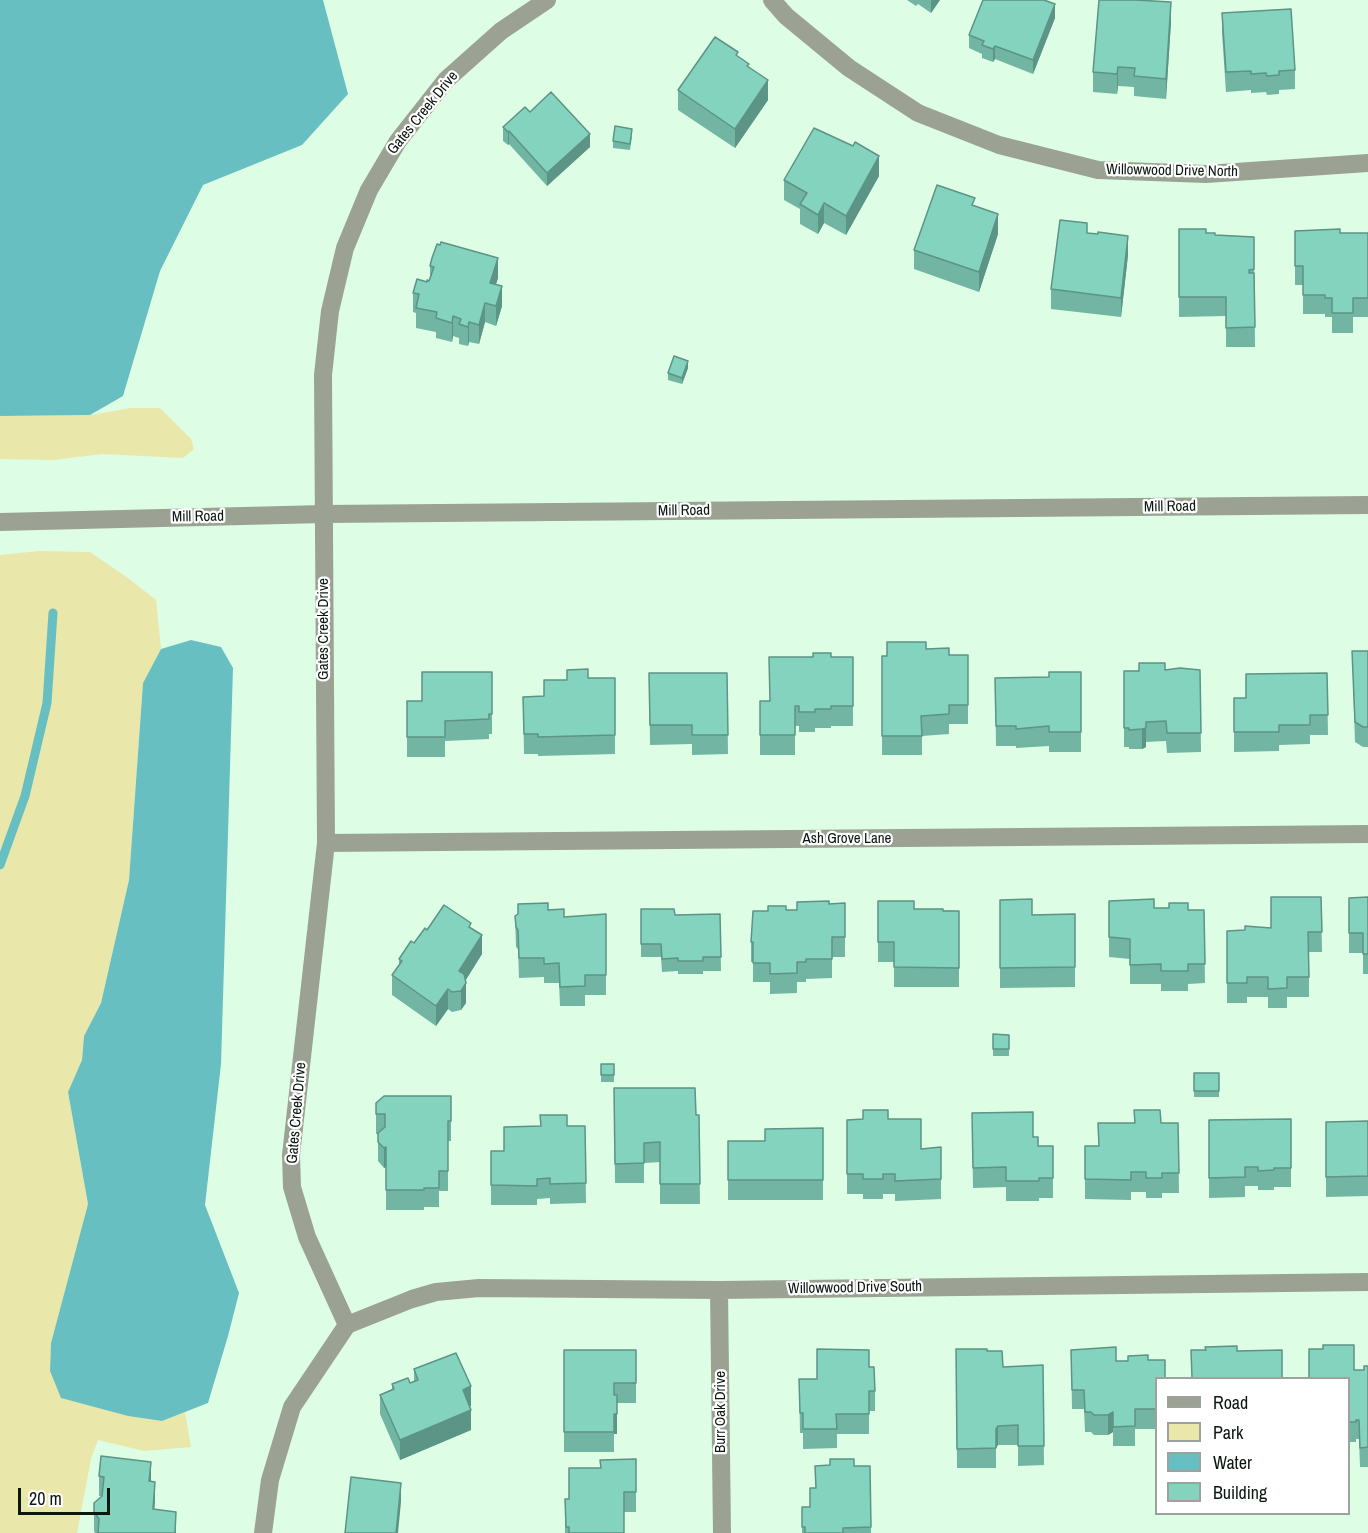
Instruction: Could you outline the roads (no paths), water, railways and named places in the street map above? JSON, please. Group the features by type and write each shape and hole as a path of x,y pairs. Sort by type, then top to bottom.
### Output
{"street":[{"name":"Gates Creek Drive","path":"347,1325 307,1237 292,1187 291,1155 326,843 322,375 330,311 345,248 369,190 398,141 446,80 501,31 547,0"},
{"name":"Willowwood Drive North","path":"772,0 786,16 849,68 918,113 999,145 1098,170 1206,174 1368,163"},
{"name":"Mill Road","path":"0,522 324,514 1368,505"},
{"name":"Ash Grove Lane","path":"326,843 1368,834"},
{"name":"Willowwood Drive South","path":"347,1325 436,1292 478,1288 719,1290 1368,1282"},
{"name":"Burr Oak Drive","path":"719,1290 722,1533"},
{"path":"263,1533 270,1480 292,1407 347,1325"}],"water":[{"path":"0,0 323,0 348,94 302,145 203,185 160,271 123,396 90,415 0,416"},
{"path":"191,640 221,647 233,668 221,1064 205,1205 239,1293 208,1403 162,1421 128,1416 61,1398 50,1371 51,1343 88,1204 68,1092 82,1060 84,1036 101,1003 129,880 143,683 161,649"}],"waterway":[{"path":"0,865 25,796 47,703 53,613"}]}
